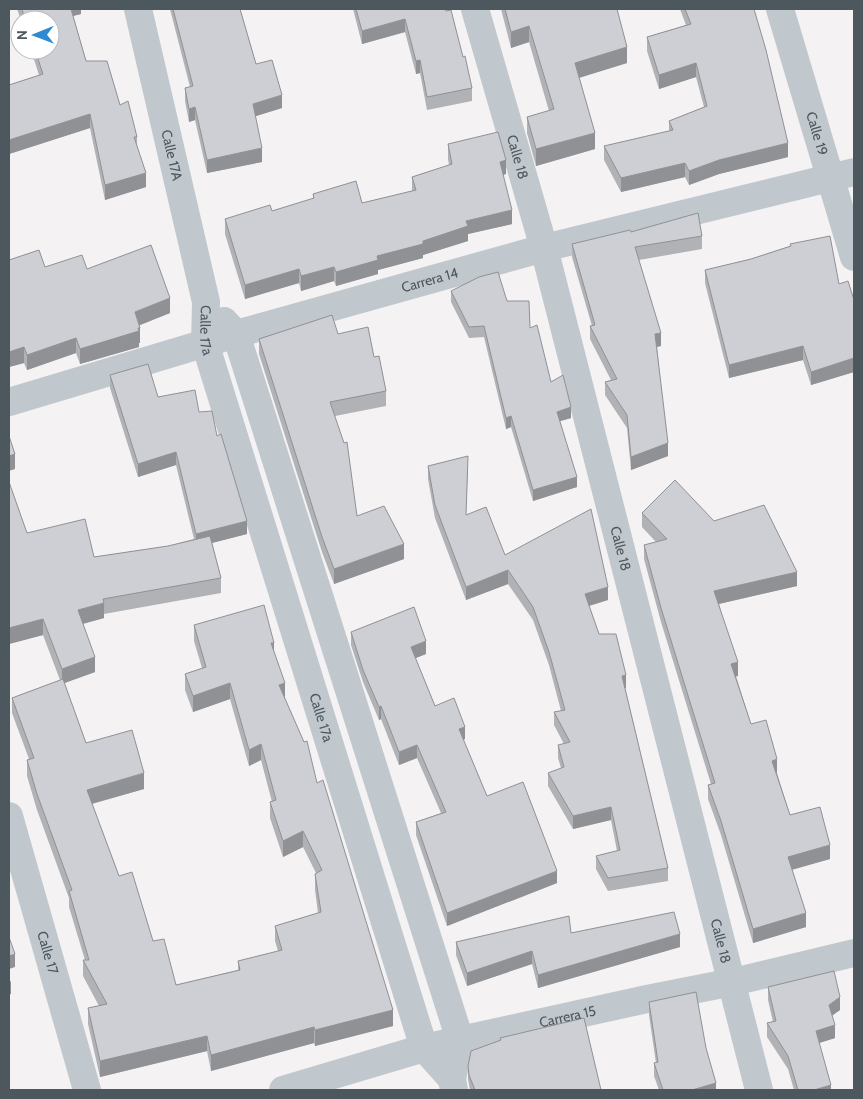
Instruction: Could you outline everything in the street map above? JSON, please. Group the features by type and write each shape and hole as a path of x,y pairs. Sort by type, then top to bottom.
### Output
{"street":[{"name":"Calle 17A","path":"138,9 206,302"},
{"name":"Calle 18","path":"475,9 544,248 760,1090"},
{"name":"Calle 19","path":"780,9 842,175 854,257"},
{"path":"842,175 854,159"},
{"name":"Carrera 14","path":"9,402 236,334 544,248 842,175"},
{"name":"Calle 17a","path":"206,302 236,334 460,1040 453,1085"},
{"name":"Calle 17a","path":"206,302 205,343 424,1048 453,1085"},
{"name":"Calle 17","path":"9,816 87,1090"},
{"name":"Carrera 15","path":"283,1090 424,1048 733,982 854,953"}],"building":[{"path":"71,9 86,61 107,61 120,105 128,101 137,137 134,137 146,173 105,185 90,114 9,140 9,85 43,74 38,60 60,60 60,10 22,10"},
{"path":"173,9 240,9 256,64 272,60 282,95 253,104 262,148 207,160 195,107 189,109 185,88 193,86"},
{"path":"356,9 451,10 463,57 465,56 472,88 427,97 420,60 416,61 405,19 362,31"},
{"path":"505,9 617,9 627,47 575,63 595,133 536,149 527,117 554,109 529,26 511,32"},
{"path":"685,9 754,9 766,50 788,143 719,160 689,171 685,163 621,178 604,146 673,130 669,121 707,106 696,63 659,75 647,37 691,24"},
{"path":"498,132 506,160 500,162 512,210 466,221 468,226 423,241 423,244 377,256 378,260 336,272 334,267 301,276 299,269 245,285 225,219 270,205 272,211 314,198 313,194 356,181 362,203 416,190 412,177 452,164 448,144"},
{"path":"698,213 702,236 635,247 661,333 655,334 668,443 631,457 627,415 605,382 617,379 590,326 595,325 572,244 630,230 631,232"},
{"path":"830,236 839,284 848,281 854,300 854,358 811,372 803,346 729,365 705,270 751,259 791,246 790,244"},
{"path":"151,245 170,298 135,312 140,328 138,328 139,331 80,349 76,338 27,355 24,347 9,352 9,260 39,250 45,267 82,255 87,269"},
{"path":"498,272 507,301 529,301 530,328 537,325 551,382 563,375 571,407 557,412 577,477 533,490 511,416 506,418 484,326 469,327 451,291 479,277"},
{"path":"332,315 338,334 368,327 374,357 379,356 386,391 330,402 344,443 347,442 357,516 384,506 404,544 334,569 259,339"},
{"path":"148,364 158,397 195,390 199,412 212,411 217,436 221,434 247,521 196,534 176,452 138,464 110,375"},
{"path":"9,436 15,454 9,456"},
{"path":"468,456 466,515 486,507 505,555 591,509 608,587 585,594 599,634 616,634 626,675 622,676 668,868 608,878 596,856 620,850 611,807 573,816 548,773 564,767 558,745 570,742 554,712 565,710 549,652 533,607 508,570 466,587 435,505 428,466"},
{"path":"675,480 714,521 764,505 797,572 714,591 738,662 731,664 751,724 766,720 777,759 772,761 790,815 820,807 830,845 788,857 806,913 753,929 721,821 708,785 715,783 661,608 644,545 667,539 642,513"},
{"path":"9,482 27,533 85,519 94,557 168,546 210,536 221,578 103,599 104,603 78,610 95,657 62,669 43,619 9,628"},
{"path":"264,605 274,643 271,643 285,683 279,685 304,742 307,741 317,783 323,780 393,1010 315,1030 314,1027 211,1055 207,1036 100,1061 88,1008 107,1004 83,960 89,960 69,891 72,890 37,794 27,760 34,758 12,698 63,679 86,743 132,730 144,773 87,790 119,876 132,872 153,941 164,939 176,985 240,970 238,961 282,950 275,926 321,912 315,874 322,870 303,831 283,841 270,802 276,800 261,744 249,750 230,683 193,696 185,674 206,667 194,625"},
{"path":"414,607 426,641 411,647 435,706 454,698 465,727 459,729 487,796 523,782 557,871 447,913 416,822 446,812 417,745 399,752 381,706 379,707 363,670 351,632"},
{"path":"674,912 680,934 538,975 532,951 467,973 456,942 569,916 571,933"},
{"path":"9,937 15,954 9,956"},
{"path":"834,971 840,997 829,1005 835,1025 816,1031 831,1085 814,1090 798,1090 788,1056 767,1023 776,1021 768,987"},
{"path":"696,992 706,1048 716,1083 692,1090 663,1090 654,1063 658,1062 649,1002"},
{"path":"584,1018 601,1090 475,1090 469,1075 468,1066 471,1051 501,1040 500,1038"}]}
